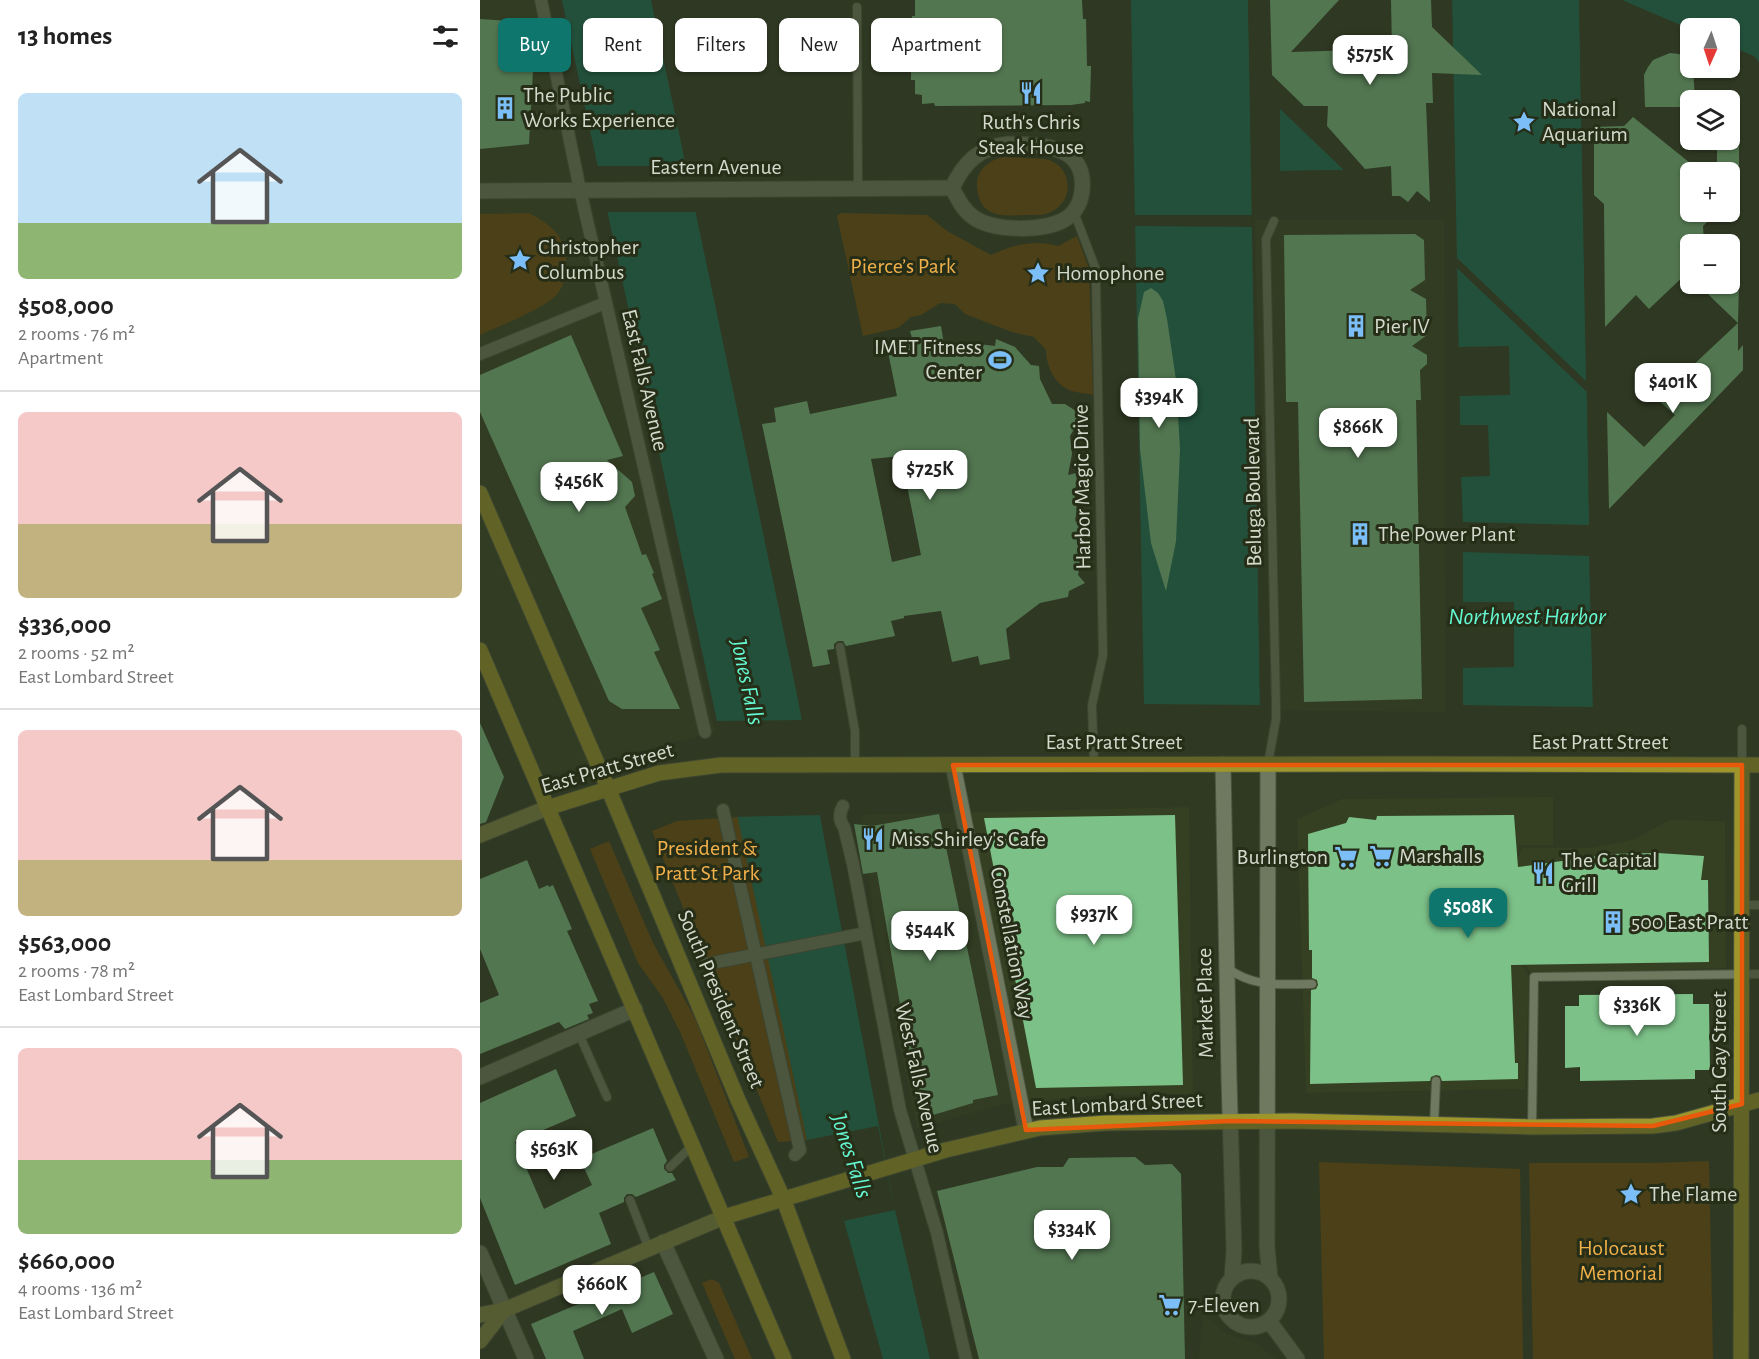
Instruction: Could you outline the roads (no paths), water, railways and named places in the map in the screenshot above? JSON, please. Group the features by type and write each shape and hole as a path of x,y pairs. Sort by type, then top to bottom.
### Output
{"main road":[{"name":"South President Street","path":"480,492 609,788 738,1100 783,1198 843,1359"},
{"path":"480,650 784,1359"},
{"name":"East Pratt Street","path":"480,835 548,808 659,773 721,765 1759,765"},
{"name":"South Gay Street","path":"1741,1359 1742,765"},
{"name":"East Lombard Street","path":"480,1315 504,1310 724,1217 886,1167 1026,1130 1076,1124 1230,1121 1532,1127 1653,1126 1676,1123 1759,1100"},
{"name":"East Lombard Street","path":"480,1341 504,1310"}],"street":[{"name":"East Falls Avenue","path":"541,0 605,303 705,732"},
{"path":"1008,144 1048,145 1062,151 1073,160 1080,171 1083,182 1082,195 1074,212 1054,225 1000,227 974,218 962,207 952,188 964,167 981,152 1008,144"},
{"name":"Eastern Avenue","path":"480,191 952,188"},
{"path":"480,354 605,303"},
{"name":"Market Place","path":"1223,764 1234,1251 1232,1278 1227,1284 1223,1298 1227,1313 1232,1319 1246,1327 1254,1327 1269,1321"},
{"path":"1268,764 1267,1247 1270,1278"},
{"name":"Constellation Way","path":"953,765 1026,1130"},
{"name":"West Falls Avenue","path":"843,807 840,812 841,823 853,864 900,1110 937,1233 966,1359"},
{"path":"723,810 800,1150 795,1155"},
{"path":"707,964 866,933"},
{"path":"480,1077 634,1009"},
{"path":"656,1246 716,1359"},
{"path":"480,1253 526,1359"},
{"path":"1232,1278 1239,1273 1255,1271 1263,1273 1275,1284 1280,1300 1278,1308 1269,1321 1297,1359"}],"lane":[{"path":"857,8 858,188"},
{"name":"Harbor Magic Drive","path":"1074,212 1095,267 1096,284 1103,655 1092,705 1094,764"},
{"name":"Beluga Boulevard","path":"1268,764 1276,719 1276,705 1266,239 1274,220"},
{"path":"840,647 855,731 855,765"},
{"path":"1742,729 1742,765"},
{"path":"1742,905 1759,905"},
{"path":"1227,968 1252,982 1312,984"},
{"path":"1532,1127 1534,977 1759,974"},
{"path":"579,1034 607,1097"},
{"path":"1434,1125 1436,1081"},
{"path":"670,1167 693,1145"},
{"path":"630,1200 656,1246"}],"water":[{"name":"Jones Falls","path":"562,0 651,0 655,18 583,18 583,72 663,72 663,57 796,690 895,1210 930,1359 883,1359 844,1221 807,1140 571,42 571,18 566,18"},
{"path":"1131,0 1248,0 1260,705 1144,704"},
{"name":"Northwest Harbor","path":"1452,0 1579,0 1593,707 1463,705 1462,522"},
{"path":"1622,0 1759,0 1759,62 1754,56 1740,50 1740,18 1680,18 1680,25"},
{"path":"1280,108 1344,170 1280,171"}],"place":[{"name":"Ruth's Chris Steak House","path":"1031,93"},
{"name":"The Public Works Experience","path":"505,108"},
{"name":"National Aquarium","path":"1524,122"},
{"name":"Christopher Columbus","path":"520,260"},
{"name":"Homophone","path":"1038,273"},
{"name":"Pier IV","path":"1356,326"},
{"name":"IMET Fitness Center","path":"1000,360"},
{"name":"The Power Plant","path":"1360,534"},
{"name":"Miss Shirley's Cafe","path":"873,839"},
{"name":"Marshalls","path":"1381,856"},
{"name":"Burlington","path":"1346,857"},
{"name":"The Capital Grill","path":"1543,873"},
{"name":"500 East Pratt","path":"1613,922"},
{"name":"The Flame","path":"1631,1194"},
{"name":"7-Eleven","path":"1170,1305"}],"park label":[{"name":"Pierce’s Park","path":"903,266"},
{"name":"President & Pratt St Park","path":"707,860"},
{"name":"Holocaust Memorial","path":"1621,1260"}]}
